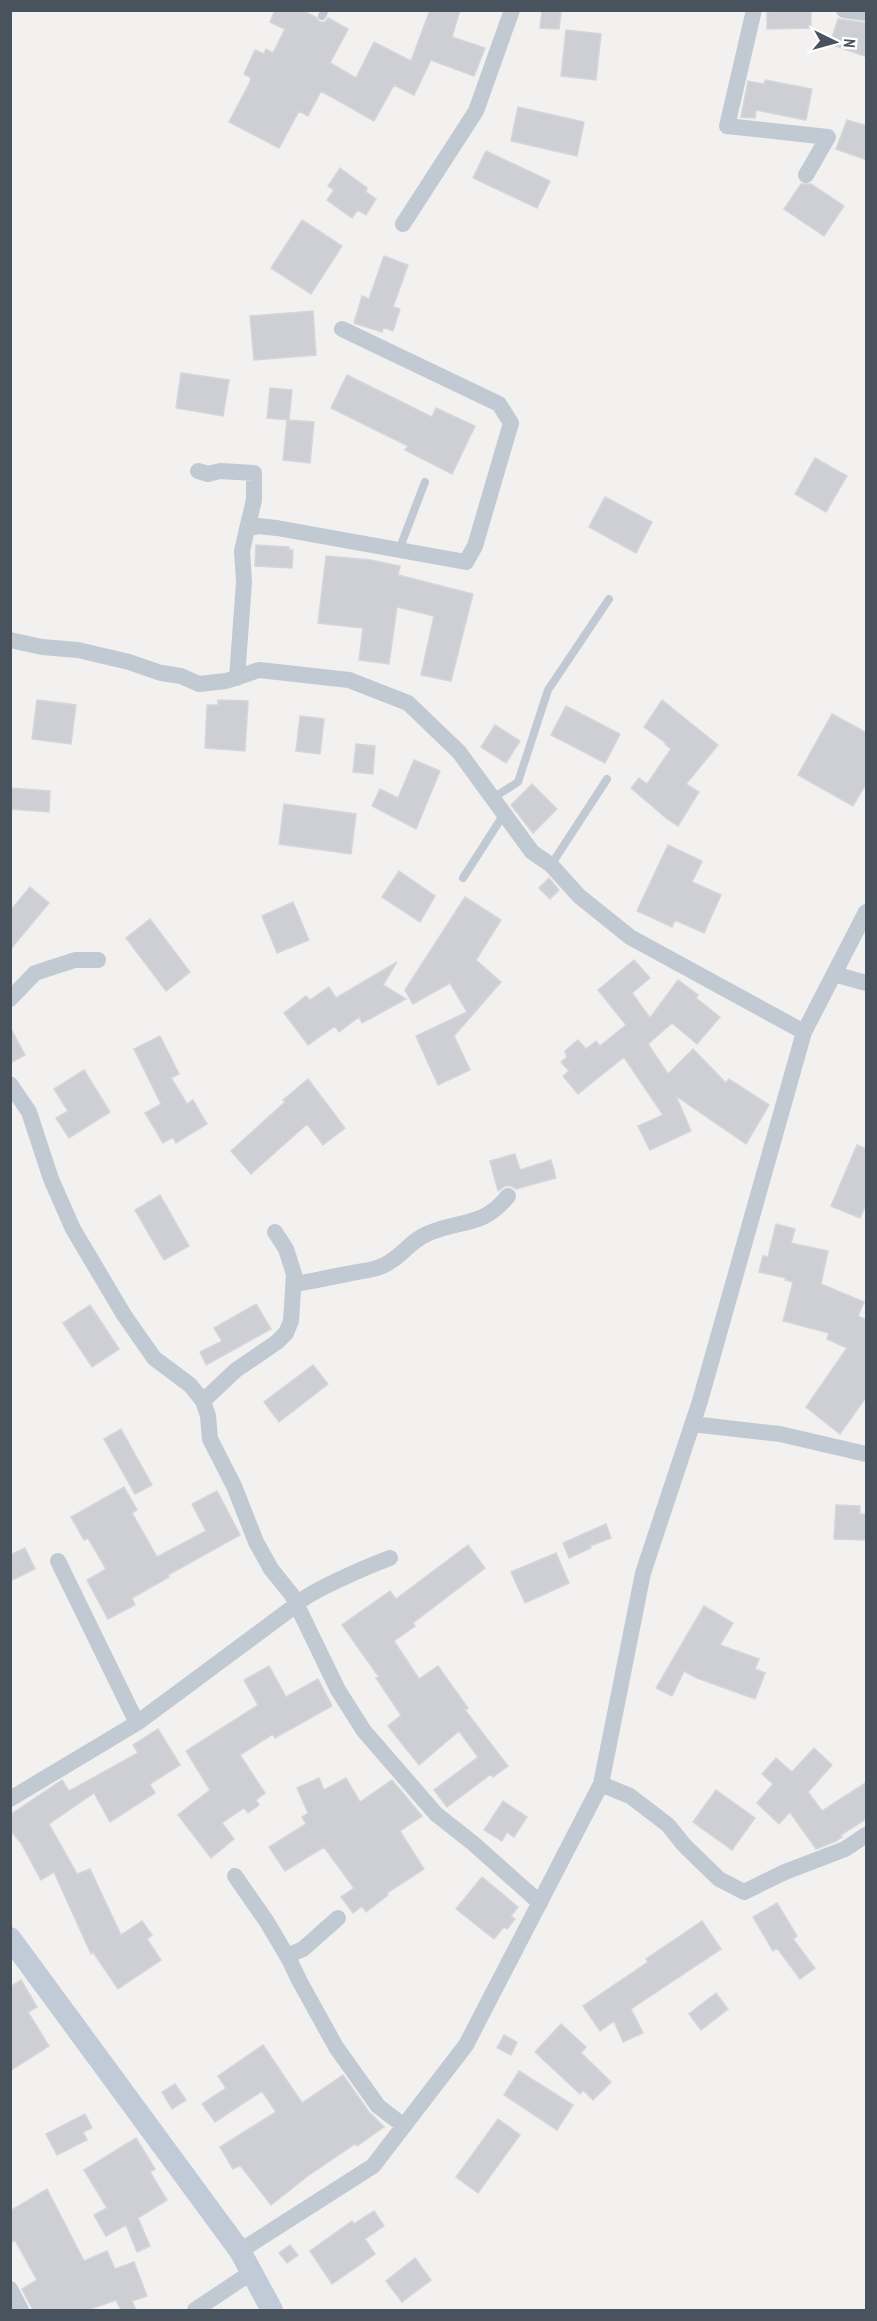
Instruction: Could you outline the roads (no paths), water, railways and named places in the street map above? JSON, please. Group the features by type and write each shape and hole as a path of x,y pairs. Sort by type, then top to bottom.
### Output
{"street":[{"path":"404,224 476,111 512,10"},
{"path":"754,10 727,126 828,137 806,175"},
{"path":"844,10 867,13"},
{"path":"247,529 258,526 277,528 466,562 475,546 511,423 499,404 342,329"},
{"path":"198,471 208,474 220,471 254,473 254,500 242,551 244,582 237,678"},
{"path":"10,640 42,647 78,650 181,676 199,684 226,681 259,670 349,680 408,703 459,752 532,852 551,865 579,896 630,937 804,1032"},
{"path":"240,2251 373,2166 404,2126 466,2045 601,1784 643,1573 692,1424 804,1032 867,912"},
{"path":"10,999 35,973 75,960 98,960"},
{"path":"834,974 867,983"},
{"path":"10,1084 29,1112 51,1179 73,1229 124,1315 154,1358 190,1384 203,1401 208,1416 210,1439 234,1486 256,1542 271,1569 292,1594 338,1690 364,1731 436,1814 474,1844 540,1903"},
{"path":"293,1284 380,1268 393,1260 417,1238 452,1224 469,1223 480,1219 497,1209 507,1196"},
{"path":"203,1401 236,1370 278,1342 286,1333 291,1321 294,1274 290,1258 275,1232"},
{"path":"692,1424 780,1434 867,1454"},
{"path":"10,1799 137,1723 301,1600 326,1586 390,1558"},
{"path":"58,1561 137,1723"},
{"path":"601,1784 630,1796 668,1826 719,1879 744,1892 785,1872 845,1849 867,1835"},
{"path":"235,1876 267,1922 336,2047 378,2106 404,2126"},
{"path":"287,1956 303,1949 338,1917"},
{"path":"10,1938 240,2251 272,2310"},
{"path":"195,2310 252,2272"},
{"path":"10,2289 21,2310"}],"lane":[{"path":"399,550 425,482"},
{"path":"493,798 518,782 548,690 609,599"},
{"path":"551,865 607,779"},
{"path":"463,878 504,814"}]}
